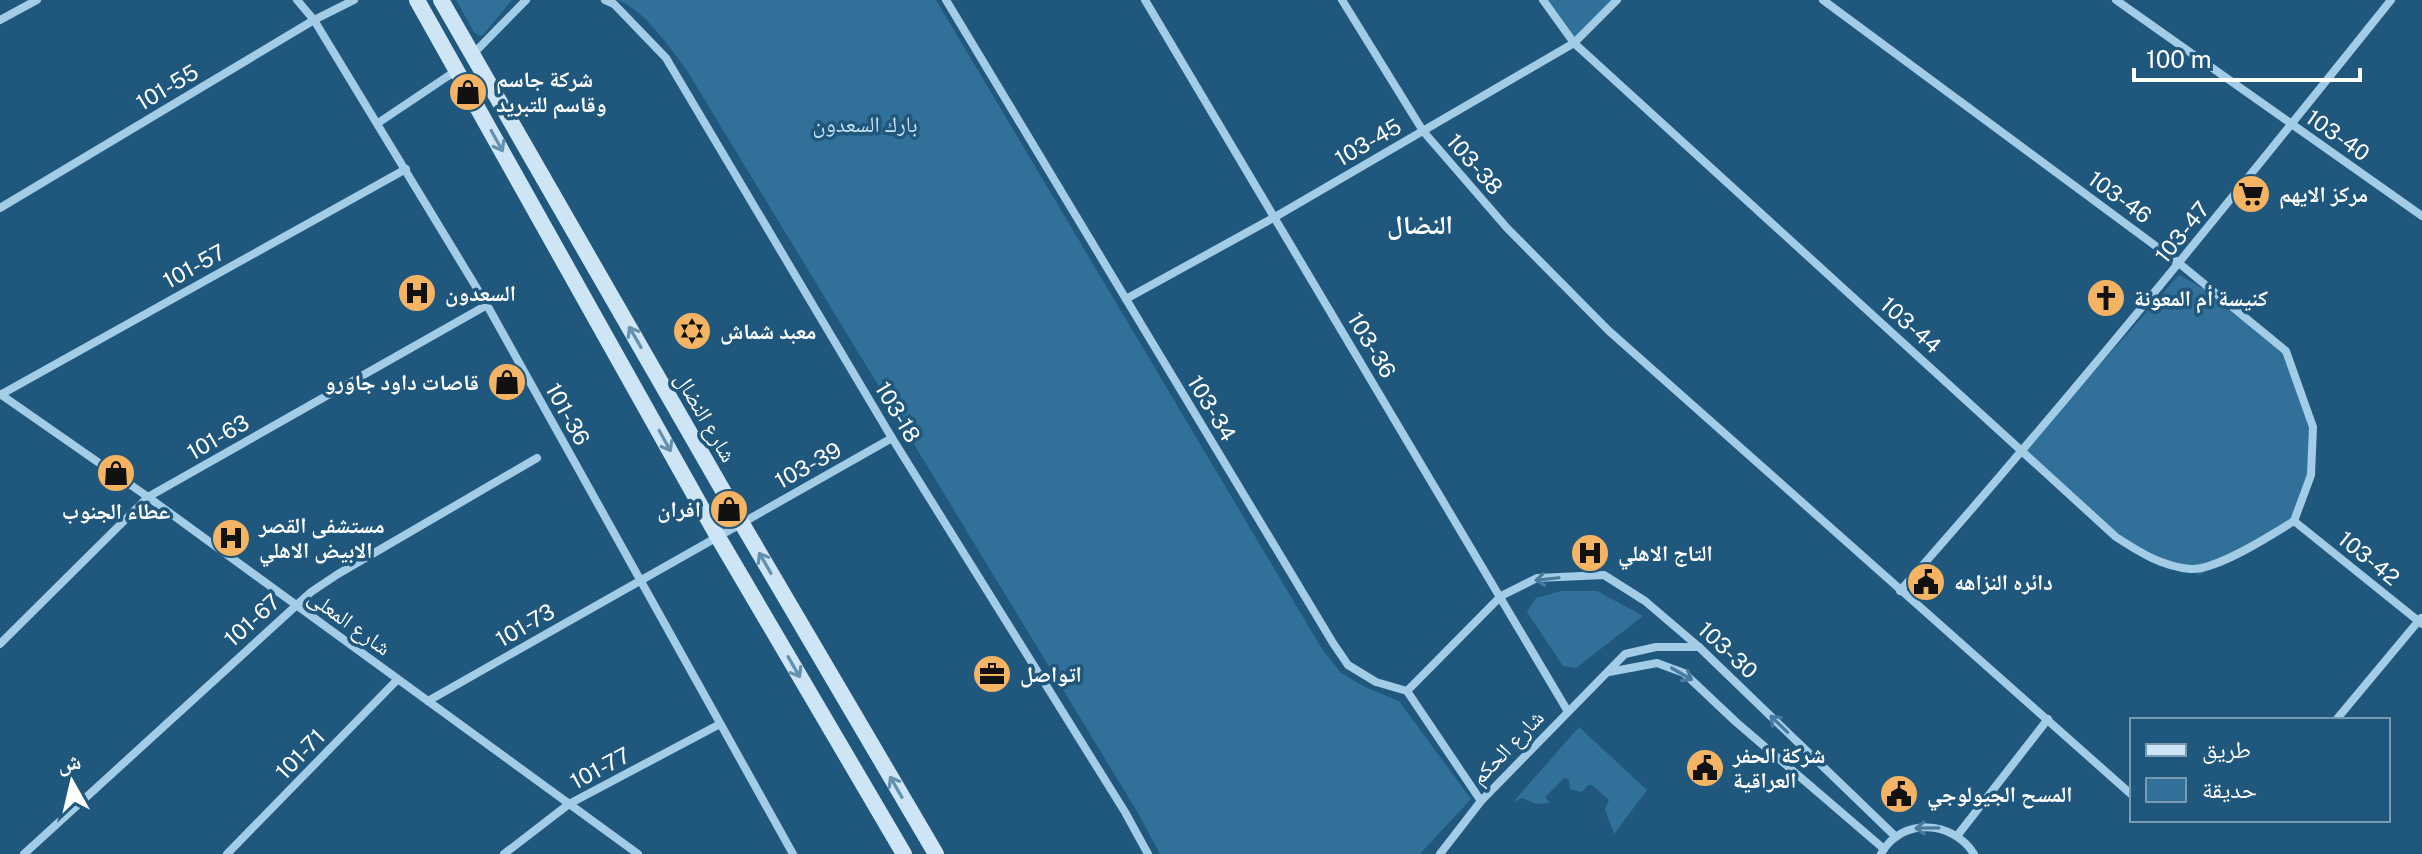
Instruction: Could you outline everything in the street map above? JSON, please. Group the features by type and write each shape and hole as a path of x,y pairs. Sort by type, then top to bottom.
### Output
{"main road":[{"path":"417,0 718,537 904,854"},
{"name":"شارع النضال","path":"441,0 936,854"}],"street":[{"path":"0,20 37,0"},
{"name":"101-36","path":"297,0 314,20 487,305 793,854"},
{"name":"101-55","path":"0,208 314,20 354,0"},
{"path":"473,54 526,0"},
{"name":"103-18","path":"605,0 614,4 666,58 892,438 1125,812 1148,854"},
{"name":"103-34","path":"946,0 1348,665 1376,682 1407,691"},
{"name":"103-36","path":"1145,0 1567,710"},
{"name":"103-38","path":"1342,0 1423,131 1507,228 1609,331 2130,793"},
{"name":"103-44","path":"1543,0 1574,43 2116,537 2151,559 2193,569 2246,551 2294,521"},
{"name":"103-45","path":"1126,299 1275,217 1574,43 1617,0"},
{"name":"103-46","path":"1823,0 2180,264 2286,351 2313,427 2311,475 2294,521"},
{"name":"103-40","path":"2116,0 2422,216"},
{"name":"103-47","path":"1900,591 2023,452 2180,264 2391,0"},
{"path":"378,123 458,70"},
{"name":"101-57","path":"0,394 406,169"},
{"name":"101-63","path":"0,644 148,497 487,305"},
{"name":"شارع المعلى","path":"0,394 148,497 638,854"},
{"name":"103-39","path":"718,537 892,438"},
{"name":"101-67","path":"24,854 296,605 338,574 537,458"},
{"name":"103-42","path":"2294,521 2421,621"},
{"name":"101-73","path":"428,701 718,537"},
{"name":"103-30","path":"1407,691 1501,596 1537,578 1604,575 1645,601 1699,647 1896,837"},
{"path":"2338,718 2421,621"},
{"name":"شارع الحكم","path":"1440,854 1481,801 1625,654 1656,647 1699,647"},
{"path":"1608,672 1657,663 1684,673 1883,851 1896,837 1910,829 1926,826 1942,828 1957,836 1974,854"},
{"name":"101-71","path":"227,854 397,680"},
{"path":"1407,691 1481,801"},
{"path":"1957,836 2048,719"},
{"name":"101-77","path":"504,854 569,804 720,724"}],"green space":[{"path":"456,0 512,0 479,36"},
{"name":"بارك السعدون","path":"617,0 936,0 1322,649 1341,673 1399,701 1471,799 1420,854 1160,854 686,69 646,20"},
{"path":"1543,0 1617,0 1574,43"},
{"path":"2179,275 2223,299 2286,351 2313,427 2311,475 2294,521 2200,575 2116,537 2023,452"},
{"path":"1561,591 1597,591 1643,616 1576,668 1563,666 1527,612 1536,598"},
{"path":"1579,727 1647,790 1614,834 1605,809 1609,800 1592,785 1582,792 1570,789 1569,779 1564,778 1545,797 1550,803 1536,804 1522,798 1513,802"}],"place":[{"name":"شركة جاسم وقاسم للتبريد","path":"468,92"},
{"name":"مركز الايهم","path":"2251,194"},
{"name":"السعدون","path":"417,293"},
{"name":"كنيسة أم المعونة","path":"2106,298"},
{"name":"معبد شماش","path":"692,331"},
{"name":"قاصات داود جاورو","path":"507,382"},
{"name":"عطاء الجنوب","path":"116,473"},
{"name":"افران","path":"729,509"},
{"name":"مستشفى القصر الابيض الاهلي","path":"231,538"},
{"name":"التاج الاهلي","path":"1590,553"},
{"name":"دائره النزاهه","path":"1926,582"},
{"name":"اتواصل","path":"992,674"},
{"name":"شركة الحفر العراقية","path":"1705,768"},
{"name":"المسح الجيولوجي","path":"1899,794"}],"district":[{"name":"النضال","path":"1420,224"}]}
